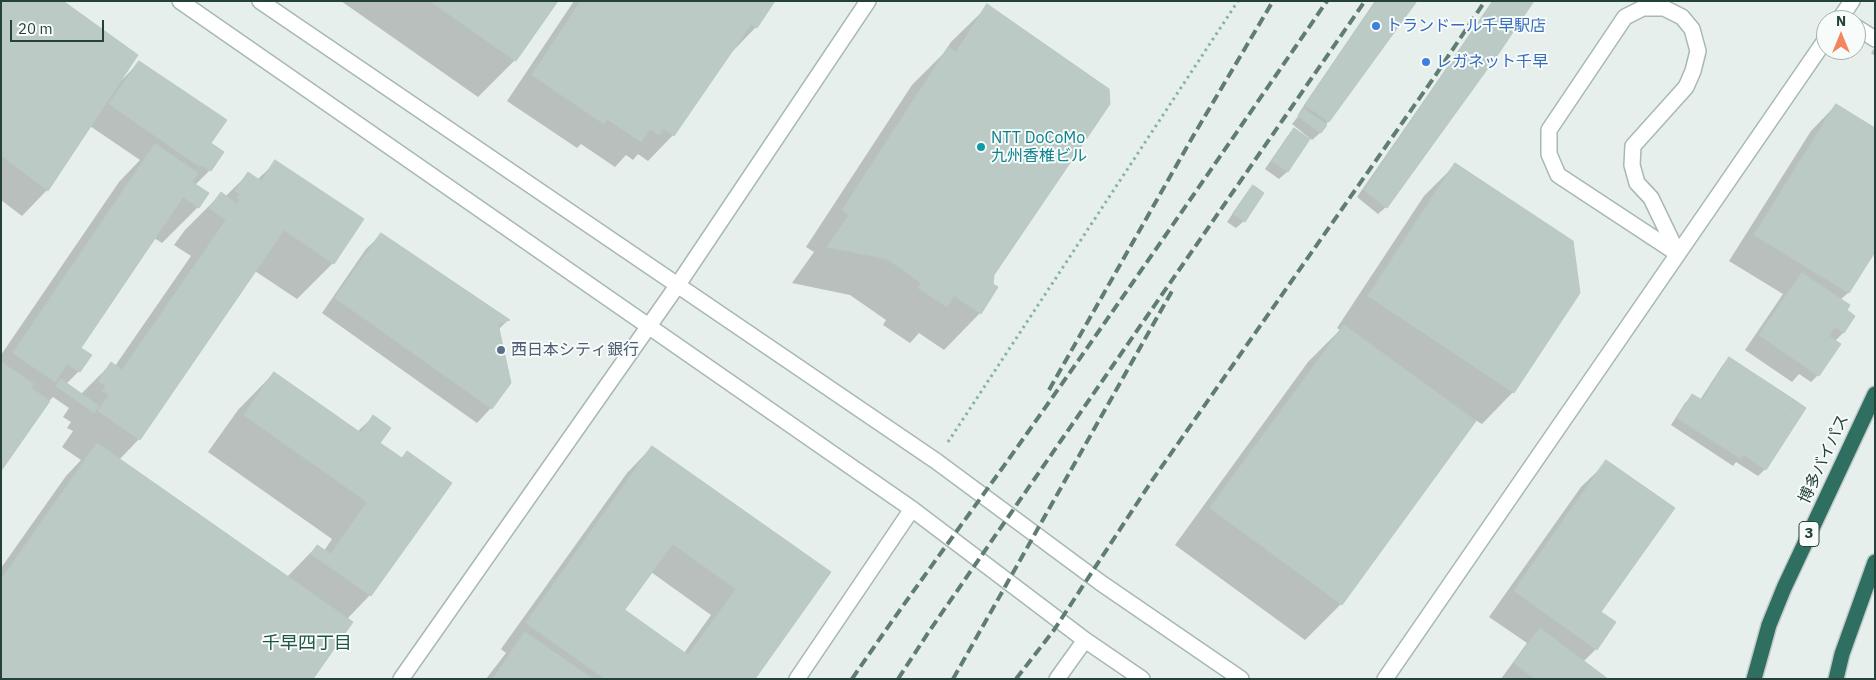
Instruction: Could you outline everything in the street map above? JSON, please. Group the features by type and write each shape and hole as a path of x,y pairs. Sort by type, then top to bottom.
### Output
{"highway":[{"name":"博多バイパス","path":"1754,679 1769,625 1784,588 1875,394"},
{"path":"1836,679 1842,654 1875,562"}],"street":[{"path":"180,1 912,509 1085,640 1142,679"},
{"path":"401,679 677,286 868,1"},
{"path":"269,4 677,286 936,461 1101,583 1241,679"},
{"path":"1643,8 1664,8 1682,17 1692,29 1698,51 1693,71 1686,87 1632,146 1632,165 1637,183 1651,198 1678,254 1558,175 1549,154 1549,130 1625,17 1643,8"},
{"path":"1385,679 1816,54"},
{"path":"797,679 912,509"},
{"path":"1057,679 1085,640"}],"path":[{"path":"936,461 1238,1"}],"building":[{"path":"1,1 63,1 138,55 48,191 1,155"},
{"path":"430,1 558,1 516,61"},
{"path":"581,1 775,1 757,28 751,24 674,136 663,129 659,135 650,129 641,142 607,119 604,124 532,75"},
{"path":"1376,1 1417,1 1329,122 1305,105"},
{"path":"1493,1 1534,1 1499,53 1387,208 1364,190"},
{"name":"NTT DoCoMo 九州香椎ビル","path":"987,4 1109,89 1110,104 994,275 993,284 998,287 981,314 954,296 947,307 918,288 921,283 887,259 827,247 849,215 842,210 948,47 956,52"},
{"path":"139,61 227,120 211,143 224,152 211,171 202,165 200,167 109,104"},
{"path":"1836,104 1875,128 1875,252 1849,293 1754,235"},
{"path":"1304,109 1327,125 1321,133 1298,116"},
{"path":"1294,128 1310,139 1288,172 1272,161"},
{"path":"155,144 198,173 192,182 209,193 199,208 183,197 81,348 92,355 80,372 67,364 55,382 13,353"},
{"path":"275,160 364,219 334,264 284,230 140,440 98,411 109,395 102,391 106,386 98,381 111,362 122,370 226,220 209,208 221,192 237,204 239,200 237,198 240,194 235,191 248,172 261,181"},
{"path":"1455,163 1573,241 1580,293 1514,393 1368,296"},
{"path":"1253,185 1264,193 1245,222 1233,214"},
{"path":"381,233 510,320 498,324 511,383 492,409 335,298"},
{"path":"1802,273 1850,305 1847,310 1855,316 1844,333 1835,327 1807,368 1759,335"},
{"path":"1344,325 1476,421 1342,605 1210,508"},
{"path":"1829,336 1841,344 1819,376 1807,368"},
{"path":"1729,357 1796,401 1755,463 1744,455 1741,459 1677,418 1692,394 1702,400"},
{"path":"1,362 34,384 31,388 50,401 1,471"},
{"path":"274,372 361,433 373,415 391,428 380,443 402,458 407,451 452,483 371,596 311,554 317,545 331,554 367,502 244,415"},
{"path":"61,379 99,406 94,413 56,386"},
{"path":"1796,401 1806,408 1766,470 1755,463"},
{"path":"97,443 353,622 313,679 1,679 1,580"},
{"path":"652,446 831,572 755,679 605,679 526,623","holes":["673,544 736,589 688,655 625,610"]},
{"path":"1606,460 1675,508 1601,612 1616,622 1597,650 1514,591"},
{"path":"1540,628 1608,679 1535,679 1514,663"},
{"path":"525,632 593,679 493,679"}],"railway":[{"path":"1049,390 1192,138 1273,1"},
{"path":"852,679 1066,378 1327,1"},
{"path":"898,679 1365,1"},
{"path":"1016,679 1054,630 1151,482 1435,76 1485,1"},
{"path":"953,679 1172,291"}],"place":[{"name":"トランドール千早駅店","path":"1376,26"},
{"name":"レガネット千早","path":"1426,62"},
{"name":"NTT DoCoMo 九州香椎ビル","path":"981,147"},
{"name":"西日本シティ銀行","path":"501,350"}],"district":[{"name":"千早四丁目","path":"307,644"}]}
